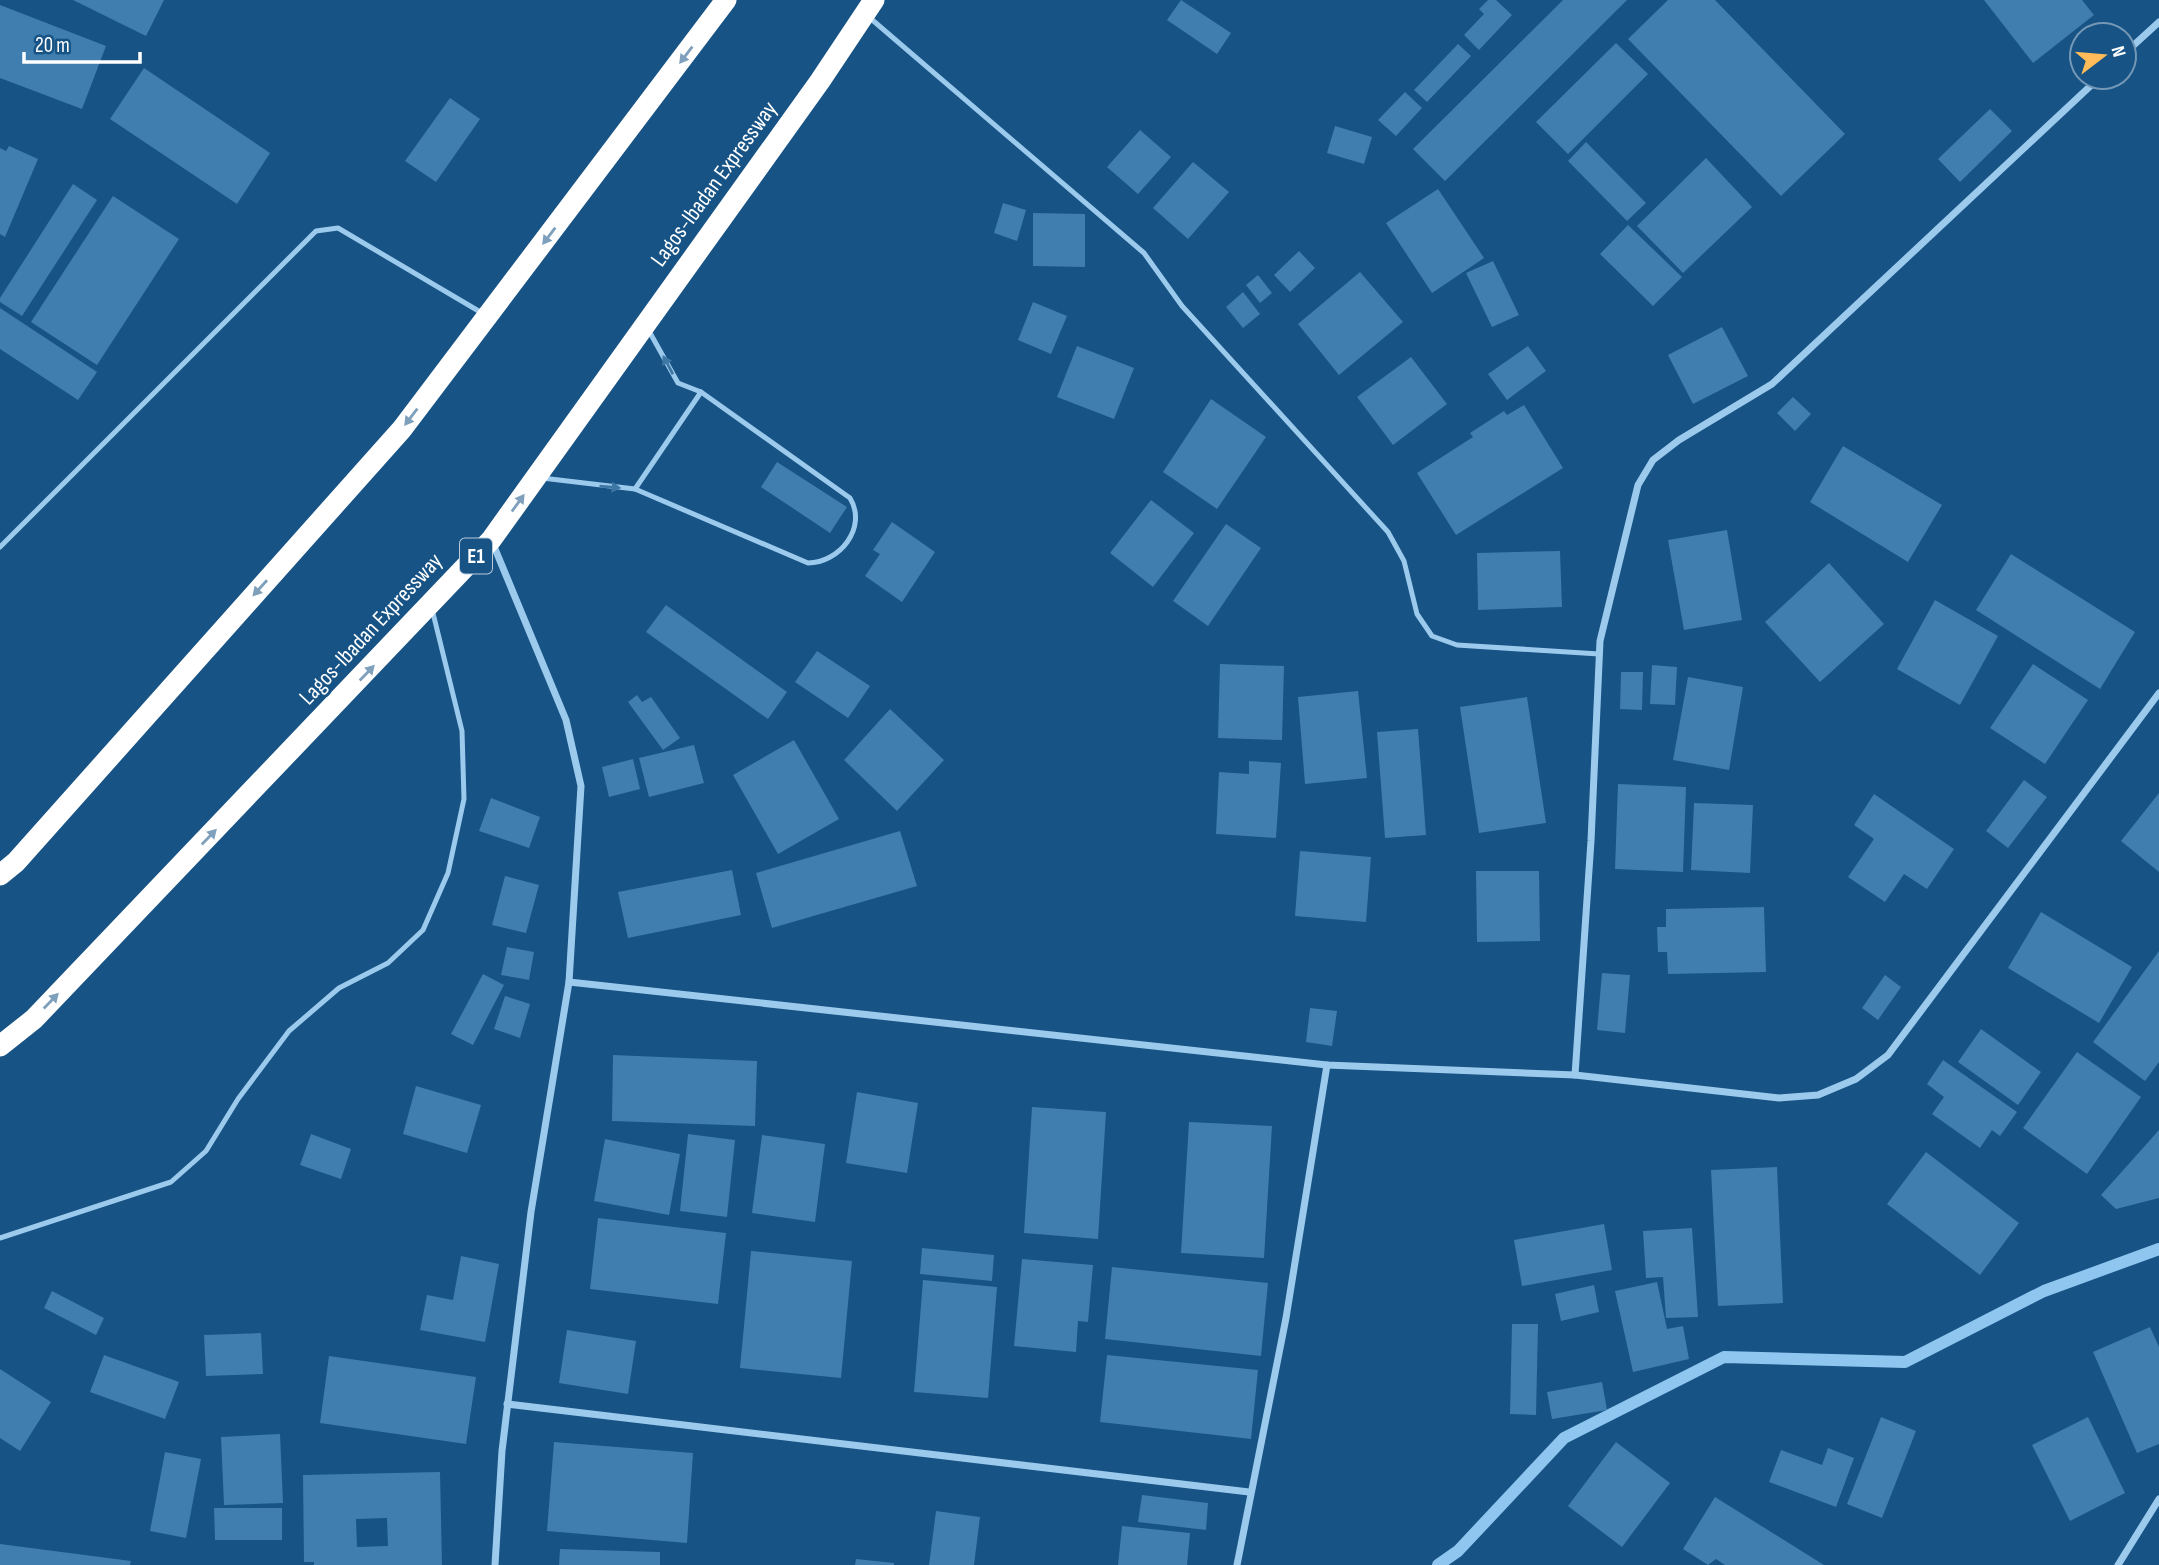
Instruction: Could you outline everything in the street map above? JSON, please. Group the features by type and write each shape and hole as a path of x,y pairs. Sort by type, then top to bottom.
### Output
{"highway":[{"path":"0,875 16,862 402,429 726,0"},
{"name":"Lagos-Ibadan Expressway","path":"0,1045 34,1019 431,606 491,540 820,81 869,7"}],"street":[{"path":"2138,41 2159,22"},
{"path":"1575,1075 1591,841 1599,654 1638,485 1653,460 1679,440 1772,384 2085,91"},
{"path":"491,540 566,720 581,786 569,982 531,1212 508,1404 495,1565"},
{"path":"569,982 1327,1065 1575,1075 1779,1098 1818,1094 1856,1079 1888,1055 1901,1040 2159,693"},
{"path":"1237,1565 1249,1492 1286,1318 1327,1065"},
{"path":"508,1404 1249,1492"},
{"path":"2118,1565 2159,1499"}],"lane":[{"path":"869,7 1144,253 1182,306 1388,532 1404,561 1417,614 1432,636 1457,645 1599,654"},
{"path":"0,547 316,231 338,228 488,317"},
{"path":"537,478 635,489 808,564 828,561 844,547 856,522 850,498 701,392 678,383 646,325"},
{"path":"635,489 701,392"},
{"path":"0,1238 172,1182 206,1151 238,1099 289,1031 339,988 388,963 423,930 447,873 464,799 462,731 431,606"}],"building":[{"path":"73,0 164,0 146,36"},
{"path":"1181,0 1231,33 1217,54 1167,20"},
{"path":"1488,0 1496,0 1512,15 1479,50 1464,35 1484,14 1479,9"},
{"path":"1563,0 1627,0 1445,181 1413,149"},
{"path":"1668,0 1715,0 1845,134 1781,196 1628,39"},
{"path":"1984,0 2082,0 2094,15 2086,21 2068,21 2068,35 2033,63"},
{"path":"0,5 106,46 82,109 0,78"},
{"path":"1616,43 1648,74 1568,154 1536,122"},
{"path":"1458,44 1471,56 1427,102 1414,90"},
{"path":"144,68 270,153 237,204 110,119"},
{"path":"1405,92 1422,108 1396,136 1378,120"},
{"path":"450,98 480,119 436,182 405,161"},
{"path":"1990,109 2012,131 1960,182 1938,159"},
{"path":"1335,126 1372,137 1364,164 1327,153"},
{"path":"1140,130 1171,157 1138,194 1107,167"},
{"path":"1586,142 1646,203 1627,221 1568,161"},
{"path":"9,146 38,159 5,237 0,234 0,148 6,151"},
{"path":"1706,158 1752,207 1683,273 1637,226"},
{"path":"1193,162 1229,192 1188,239 1153,208"},
{"path":"73,184 97,200 22,316 0,302 0,298"},
{"path":"1438,189 1484,258 1432,293 1386,223"},
{"path":"113,196 179,239 97,365 31,322"},
{"path":"1003,203 1026,210 1017,241 994,233"},
{"path":"1033,213 1085,214 1085,267 1033,266"},
{"path":"1628,225 1682,277 1653,306 1600,254"},
{"path":"1299,251 1315,268 1290,292 1274,275"},
{"path":"1493,261 1519,315 1492,327 1466,273"},
{"path":"1360,272 1403,322 1339,375 1298,324"},
{"path":"1258,275 1272,293 1260,303 1246,285"},
{"path":"1243,292 1260,314 1243,328 1226,307"},
{"path":"1033,302 1067,316 1051,354 1018,340"},
{"path":"0,308 97,372 78,400 0,349"},
{"path":"1722,327 1748,376 1693,404 1668,355"},
{"path":"1077,346 1134,368 1114,419 1057,397"},
{"path":"1528,346 1546,371 1507,400 1488,374"},
{"path":"1411,357 1447,404 1393,445 1357,397"},
{"path":"1793,397 1811,414 1795,431 1777,413"},
{"path":"1211,399 1266,437 1217,509 1163,472"},
{"path":"1524,405 1563,468 1456,535 1417,473 1473,437 1470,433 1504,411 1507,415"},
{"path":"1843,446 1942,505 1908,562 1810,502"},
{"path":"777,462 847,507 830,533 761,487"},
{"path":"1151,500 1194,533 1153,587 1110,553"},
{"path":"892,522 935,552 902,602 865,576 880,554 873,550"},
{"path":"1226,524 1261,548 1208,626 1173,601"},
{"path":"1727,530 1742,620 1684,630 1668,540"},
{"path":"1560,551 1562,607 1478,610 1477,553"},
{"path":"2011,554 2135,632 2100,689 1976,610"},
{"path":"1829,563 1884,624 1820,682 1765,622"},
{"path":"1935,600 1998,636 1960,705 1897,669"},
{"path":"666,605 787,692 768,719 646,632"},
{"path":"817,651 870,686 848,718 795,682"},
{"path":"1220,664 1284,666 1282,740 1218,738"},
{"path":"2033,664 2088,700 2045,764 1990,728"},
{"path":"1652,665 1677,667 1675,705 1650,704"},
{"path":"1621,672 1643,672 1642,710 1620,709"},
{"path":"1688,677 1743,687 1729,770 1673,760"},
{"path":"1358,691 1367,778 1305,784 1298,697"},
{"path":"637,695 642,702 651,697 680,738 663,750 628,702"},
{"path":"1527,697 1546,823 1479,833 1460,707"},
{"path":"890,709 944,760 897,811 844,760"},
{"path":"1418,729 1426,835 1385,838 1377,732"},
{"path":"794,740 839,819 778,854 733,775"},
{"path":"694,745 704,783 649,797 639,758"},
{"path":"633,759 640,789 609,797 602,767"},
{"path":"1249,761 1281,763 1276,838 1216,834 1219,772 1249,774"},
{"path":"2024,780 2047,797 2008,848 1986,831"},
{"path":"1618,784 1686,787 1683,872 1615,869"},
{"path":"2159,793 2159,872 2121,841"},
{"path":"1874,794 1954,849 1927,889 1904,874 1885,902 1848,877 1874,839 1854,825"},
{"path":"491,798 540,817 529,848 479,831"},
{"path":"1694,803 1753,805 1750,873 1691,870"},
{"path":"900,831 917,886 772,928 756,873"},
{"path":"1300,851 1371,857 1366,922 1295,916"},
{"path":"732,870 741,915 628,938 618,892"},
{"path":"1476,871 1539,871 1540,941 1477,942"},
{"path":"505,876 539,885 526,933 492,925"},
{"path":"1764,907 1766,972 1668,974 1667,952 1658,952 1657,927 1666,927 1666,909"},
{"path":"2041,912 2132,967 2099,1023 2008,968"},
{"path":"507,947 534,952 529,980 501,975"},
{"path":"2159,951 2159,1062 2145,1081 2093,1042"},
{"path":"1602,973 1630,975 1625,1033 1597,1030"},
{"path":"483,974 504,985 473,1045 451,1034"},
{"path":"1885,975 1901,987 1878,1020 1862,1008"},
{"path":"505,996 530,1004 520,1038 494,1029"},
{"path":"1310,1008 1337,1011 1332,1046 1306,1042"},
{"path":"1981,1029 2041,1072 2018,1105 1958,1062"},
{"path":"2077,1052 2141,1097 2087,1174 2023,1128"},
{"path":"613,1055 757,1061 755,1126 612,1121"},
{"path":"1943,1060 2017,1112 2000,1136 1992,1130 1980,1148 1932,1114 1944,1097 1927,1084"},
{"path":"416,1086 481,1105 467,1153 403,1134"},
{"path":"857,1092 918,1103 907,1173 846,1163"},
{"path":"1032,1107 1106,1112 1098,1239 1024,1233"},
{"path":"1189,1122 1272,1126 1264,1258 1181,1253"},
{"path":"2159,1130 2159,1198 2116,1209 2101,1195"},
{"path":"311,1134 351,1149 341,1179 300,1165"},
{"path":"688,1134 735,1140 727,1217 680,1211"},
{"path":"762,1135 825,1144 815,1222 752,1213"},
{"path":"605,1139 680,1154 669,1215 594,1201"},
{"path":"1926,1152 2019,1223 1980,1275 1887,1204"},
{"path":"1777,1167 1783,1303 1718,1306 1711,1170"},
{"path":"598,1218 726,1233 718,1304 590,1289"},
{"path":"1604,1224 1612,1270 1522,1286 1514,1240"},
{"path":"1692,1228 1698,1317 1666,1318 1663,1277 1646,1278 1643,1231"},
{"path":"922,1248 994,1255 992,1281 920,1274"},
{"path":"751,1251 852,1261 841,1378 740,1368"},
{"path":"461,1256 499,1264 485,1342 420,1330 427,1295 453,1300"},
{"path":"1022,1259 1093,1265 1088,1322 1078,1321 1076,1352 1014,1346"},
{"path":"1112,1267 1268,1283 1261,1356 1105,1339"},
{"path":"923,1280 997,1287 988,1398 914,1392"},
{"path":"1657,1282 1667,1329 1683,1326 1689,1359 1633,1372 1615,1291"},
{"path":"1594,1285 1599,1312 1561,1321 1555,1294"},
{"path":"52,1291 104,1318 96,1335 44,1308"},
{"path":"1512,1324 1538,1324 1536,1415 1510,1414"},
{"path":"2150,1327 2159,1347 2159,1444 2137,1453 2093,1352"},
{"path":"567,1330 636,1341 628,1394 559,1383"},
{"path":"261,1333 263,1374 206,1376 204,1335"},
{"path":"104,1355 179,1382 165,1419 90,1392"},
{"path":"1107,1355 1258,1370 1251,1439 1100,1422"},
{"path":"329,1356 476,1377 466,1444 320,1423"},
{"path":"0,1369 51,1402 20,1451 0,1438"},
{"path":"1602,1382 1607,1410 1552,1419 1547,1392"},
{"path":"1881,1417 1916,1431 1882,1518 1847,1504"},
{"path":"2088,1417 2125,1493 2070,1521 2032,1445"},
{"path":"280,1434 283,1503 224,1505 221,1437"},
{"path":"554,1442 693,1453 687,1543 547,1531"},
{"path":"1616,1442 1670,1483 1622,1547 1568,1506"},
{"path":"1828,1448 1854,1458 1836,1507 1769,1482 1781,1450 1822,1465"},
{"path":"165,1452 201,1459 186,1538 150,1531"},
{"path":"440,1472 442,1565 314,1565 314,1562 304,1562 303,1475","holes":["387,1518 388,1546 357,1547 356,1519"]},
{"path":"1142,1495 1208,1503 1206,1530 1138,1522"},
{"path":"1715,1497 1824,1565 1725,1565 1716,1559 1708,1565 1683,1549"},
{"path":"214,1508 282,1508 282,1540 215,1540"},
{"path":"936,1511 980,1517 974,1565 929,1565"},
{"path":"1122,1526 1190,1533 1187,1565 1118,1565"},
{"path":"0,1544 131,1561 130,1565 0,1565"},
{"path":"560,1549 660,1552 660,1565 559,1565"},
{"path":"856,1559 894,1563 894,1565 855,1565"}],"waterway":[{"path":"1438,1565 1458,1551 1564,1438 1724,1357 1905,1362 2044,1291 2159,1249"}]}
